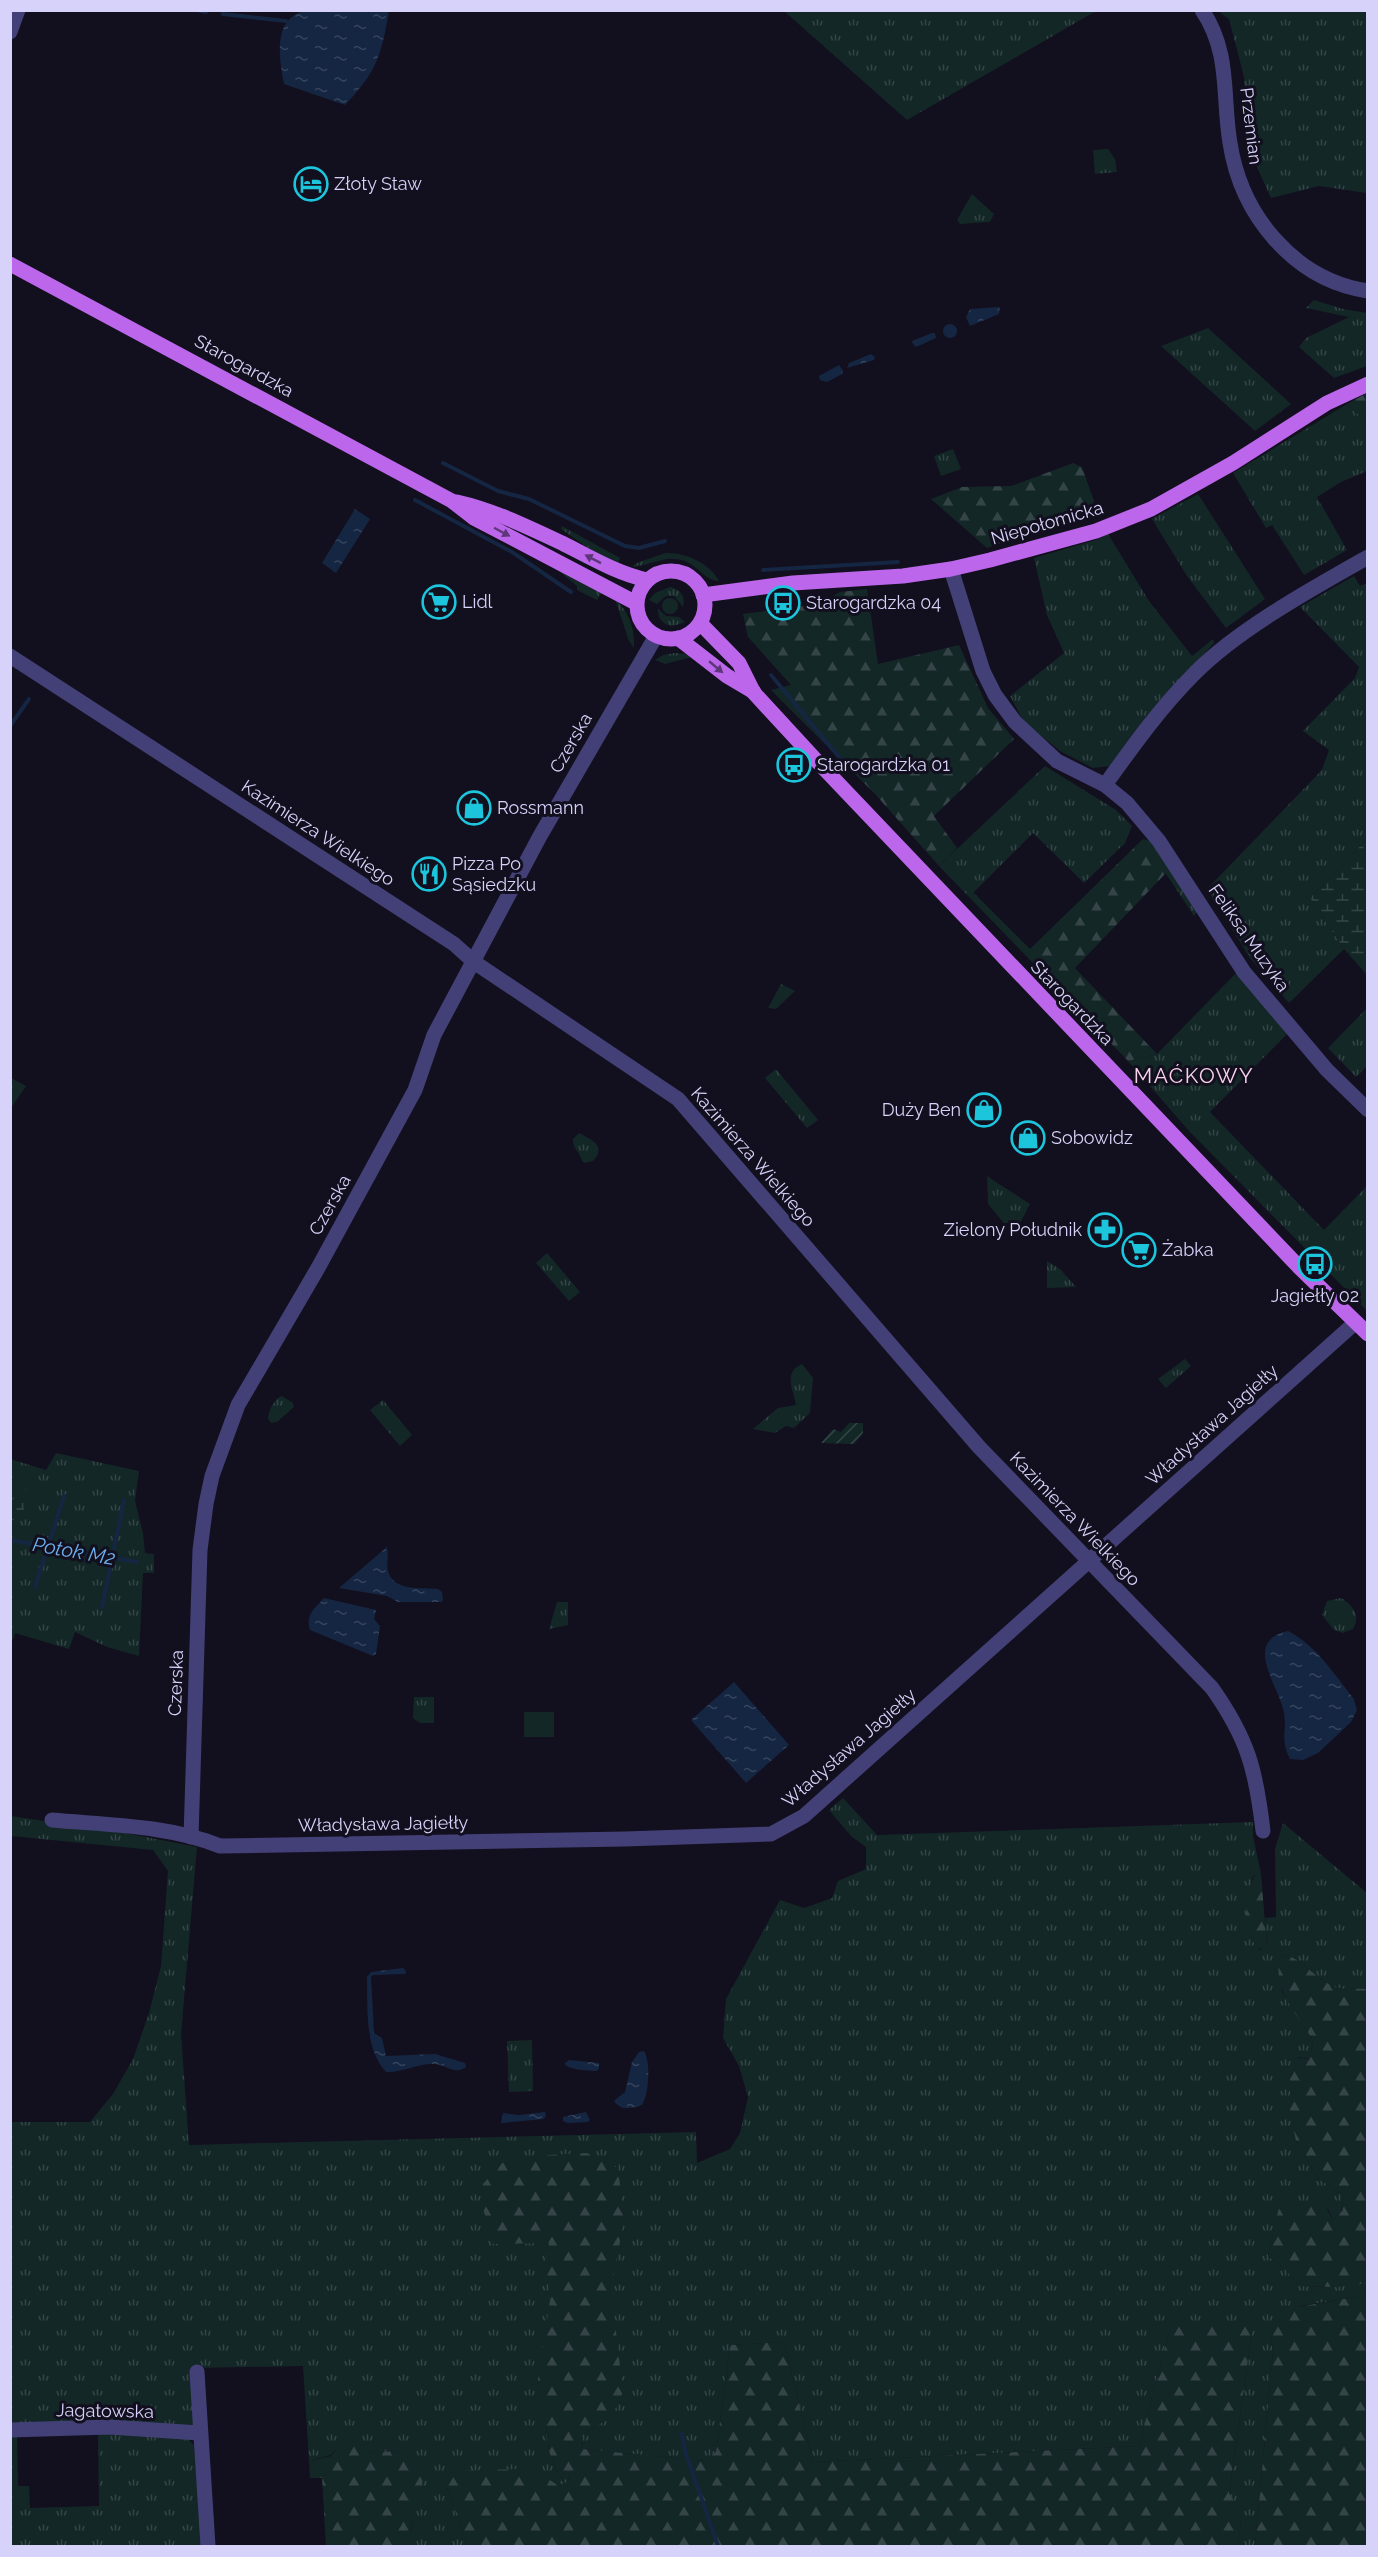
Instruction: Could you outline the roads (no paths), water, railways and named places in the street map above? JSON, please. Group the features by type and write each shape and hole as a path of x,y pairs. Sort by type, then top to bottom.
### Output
{"main road":[{"name":"Starogardzka","path":"12,266 156,341 452,501 474,518 636,603"},
{"name":"Niepołomicka","path":"703,595 793,583 903,576 951,568 1082,535 1151,509 1233,463 1327,403 1368,384"},
{"name":"Starogardzka","path":"452,501 480,507 562,543 625,575 647,580"},
{"path":"668,571 679,572 690,577 698,585 703,595 705,605 700,623 687,635 667,639 656,636 641,622 636,603 647,580 668,571"},
{"name":"Starogardzka","path":"700,623 739,663 754,693"},
{"name":"Starogardzka","path":"678,638 754,693 1031,988 1299,1268 1368,1334"}],"street":[{"path":"10,32 18,10"},
{"name":"Przemian","path":"1202,10 1214,32 1223,61 1230,142 1237,175 1260,221 1293,258 1311,272 1348,288 1368,291"},
{"path":"1105,785 1147,727 1195,673 1246,631 1368,557"},
{"name":"Feliksa Muzyka","path":"951,568 983,671 995,694 1015,722 1057,761 1105,785 1127,803 1159,841 1244,972 1327,1070 1368,1110"},
{"name":"Czerska","path":"191,1837 200,1550 206,1504 219,1456 238,1405 315,1274 415,1090 434,1035 540,836 656,636"},
{"name":"Kazimierza Wielkiego","path":"10,656 454,944 474,962 678,1099 980,1447 1193,1667 1222,1702 1240,1732 1254,1770 1263,1831"},
{"name":"Władysława Jagiełły","path":"52,1820 118,1825 191,1837 220,1846 771,1834 790,1826 804,1816 1356,1322"},
{"path":"197,2372 199,2433 208,2547"},
{"name":"Jagatowska","path":"10,2430 110,2427 199,2433"}],"water":[{"path":"306,11 389,11 376,62 364,82 345,105 284,84 280,51 283,30 295,15"},
{"path":"1000,307 999,314 970,326 966,317 970,309"},
{"path":"947,324 953,324 957,331 953,338 947,338 943,334 943,328"},
{"path":"935,333 936,338 916,347 913,344 912,341"},
{"path":"871,354 875,357 874,360 847,368 849,363"},
{"path":"839,365 843,371 842,374 827,382 820,380 819,376"},
{"path":"355,509 370,519 336,573 322,563"},
{"path":"387,1547 387,1565 391,1578 409,1587 438,1589 442,1592 443,1600 441,1602 398,1602 387,1596 339,1588"},
{"path":"324,1598 376,1610 374,1619 380,1626 376,1654 373,1656 310,1630 310,1616"},
{"path":"1288,1631 1307,1644 1324,1661 1354,1699 1357,1710 1351,1722 1318,1753 1303,1760 1290,1759 1287,1752 1284,1741 1284,1713 1265,1654 1267,1644 1274,1636"},
{"path":"734,1682 789,1745 746,1783 691,1720"},
{"path":"403,1968 406,1971 405,1974 373,1975 371,1977 374,2033 382,2038 386,2056 435,2054 465,2063 466,2067 458,2070 438,2064 428,2064 386,2072 379,2062 369,2027 367,1977 371,1972"},
{"path":"644,2051 648,2070 648,2086 642,2105 620,2107 614,2101 625,2092 632,2062 639,2052"},
{"path":"569,2060 599,2063 599,2068 597,2071 575,2069 564,2064"},
{"path":"545,2112 544,2119 501,2123 503,2113 519,2115"},
{"path":"586,2112 590,2120 588,2122 563,2121 563,2117"}],"waterway":[{"path":"197,10 206,12"},
{"path":"223,14 286,21"},
{"path":"443,463 498,491 529,499 625,546 639,548 665,541"},
{"path":"415,500 512,552 571,592"},
{"path":"763,570 898,562"},
{"path":"771,675 849,769"},
{"path":"10,726 29,699"},
{"path":"35,1587 64,1496"},
{"path":"102,1607 124,1500"},
{"name":"Potok M2","path":"10,1540 137,1562"},
{"name":"Potok M2","path":"682,2434 685,2451 718,2546"}],"place":[{"name":"Złoty Staw","path":"311,184"},
{"name":"Lidl","path":"439,602"},
{"name":"Starogardzka 04","path":"783,603"},
{"name":"Starogardzka 01","path":"794,765"},
{"name":"Rossmann","path":"474,808"},
{"name":"Pizza Po Sąsiedzku","path":"429,874"},
{"name":"Duży Ben","path":"984,1110"},
{"name":"Sobowidz","path":"1028,1138"},
{"name":"Zielony Południk","path":"1105,1230"},
{"name":"Żabka","path":"1139,1250"},
{"name":"Jagiełły 02","path":"1315,1264"}],"district":[{"name":"MAĆKOWY","path":"1194,1076"}]}
